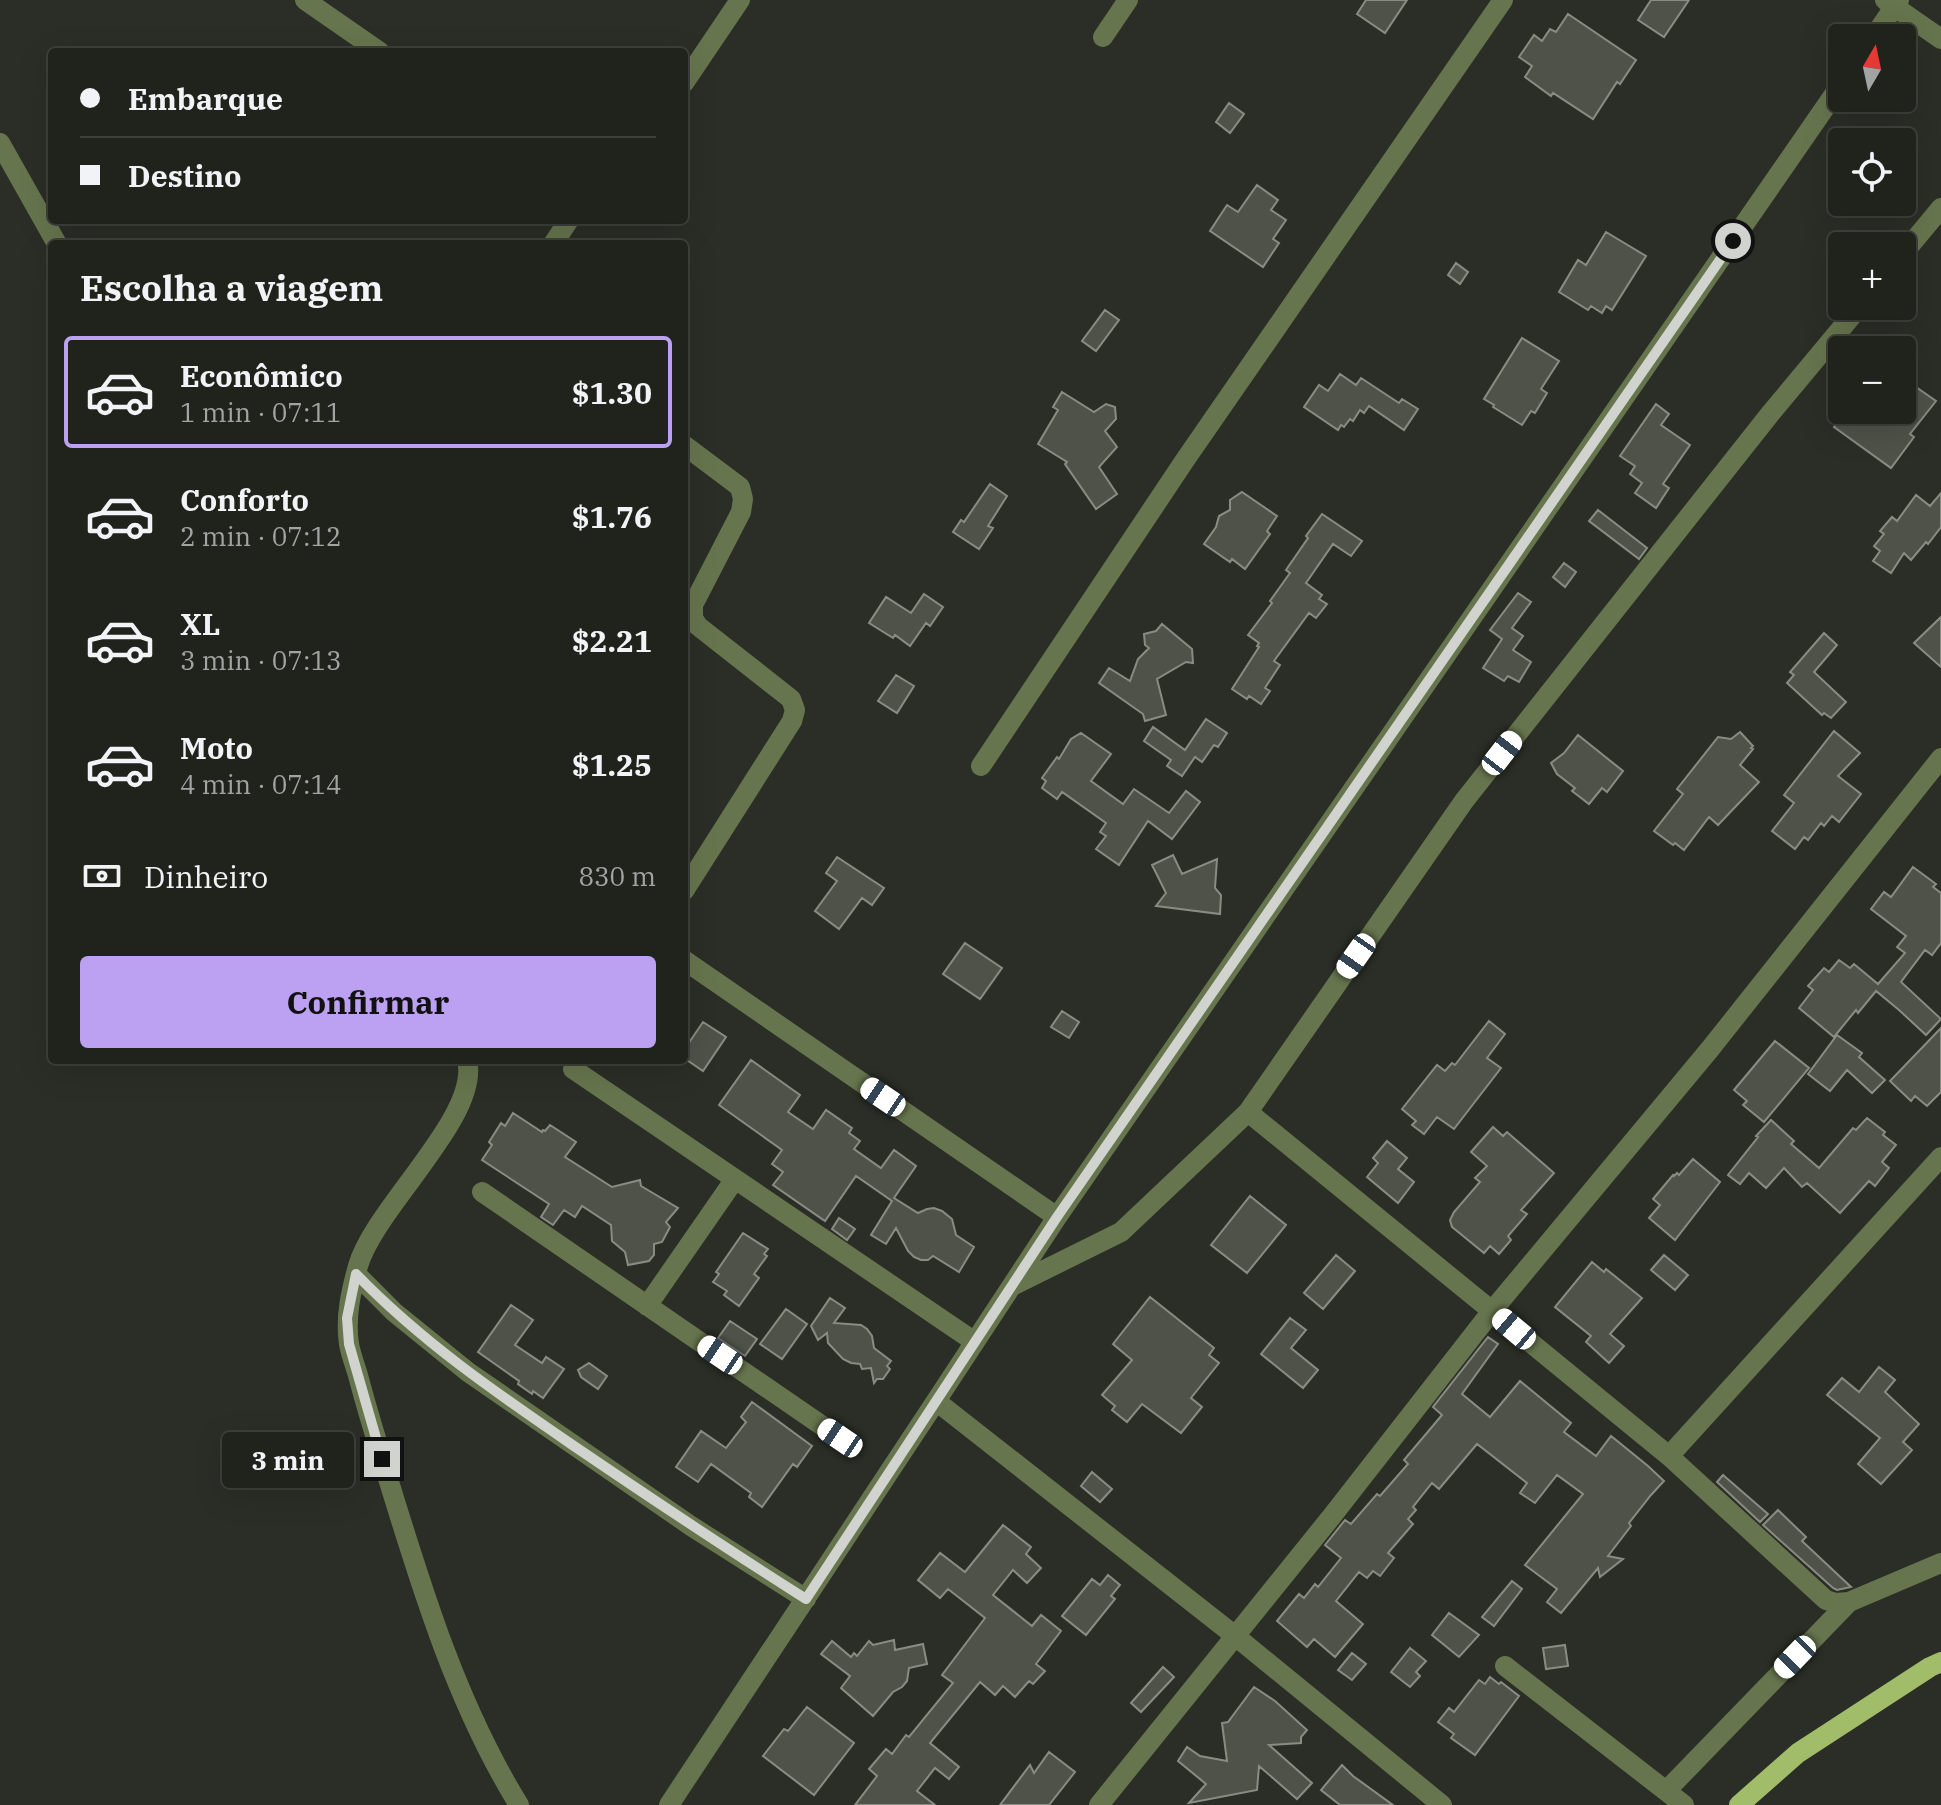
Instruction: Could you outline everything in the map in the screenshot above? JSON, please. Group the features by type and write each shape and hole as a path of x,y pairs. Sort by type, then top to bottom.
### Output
{"main road":[{"path":"1739,1805 1798,1753 1941,1662"}],"street":[{"path":"305,0 374,48"},
{"path":"688,77 740,0"},
{"path":"1103,37 1128,0"},
{"path":"981,766 1194,447 1503,0"},
{"path":"1881,24 1893,2 1941,39"},
{"path":"669,1805 1057,1217 1828,103"},
{"path":"0,143 55,240"},
{"path":"1916,238 1941,208"},
{"path":"1012,1286 1121,1232 1248,1112 1464,801 1770,414 1848,320"},
{"path":"688,448 740,487 743,499 741,512 693,605 693,618 698,626 791,699 795,710 792,721 688,885"},
{"path":"1099,1805 1492,1311 1720,1037 1941,758"},
{"path":"688,963 1057,1217"},
{"path":"468,1064 466,1084 456,1115 390,1207 359,1262 347,1318 349,1344 424,1597 482,1735 519,1805"},
{"path":"573,1069 975,1342"},
{"path":"1248,1112 1669,1456 1826,1600 1849,1602 1941,1563"},
{"path":"1669,1456 1941,1157"},
{"path":"647,1306 735,1179"},
{"path":"482,1192 840,1438"},
{"path":"356,1274 394,1312 468,1372 691,1526 806,1599"},
{"path":"936,1401 1234,1635 1442,1805"},
{"path":"1666,1791 1849,1602"},
{"path":"1505,1666 1684,1805"}],"building":[{"path":"1366,0 1407,0 1385,33 1357,14"},
{"path":"1651,0 1689,0 1664,37 1638,20"},
{"path":"1568,14 1636,60 1593,119 1553,93 1551,96 1525,77 1532,66 1519,57 1534,35 1542,41 1550,29 1556,32"},
{"path":"1229,103 1244,114 1230,133 1216,122"},
{"path":"1257,185 1278,200 1271,210 1286,220 1273,239 1279,243 1263,267 1210,231 1227,205 1238,212"},
{"path":"1606,232 1646,256 1612,310 1606,306 1602,313 1591,306 1588,310 1559,292 1578,260 1586,265"},
{"path":"1456,263 1468,272 1460,284 1448,275"},
{"path":"1105,310 1119,320 1096,351 1082,341"},
{"path":"1522,338 1559,361 1541,389 1547,393 1535,413 1531,411 1522,425 1484,399"},
{"path":"1340,374 1356,385 1361,378 1399,403 1402,399 1418,409 1404,430 1369,406 1364,413 1360,410 1353,421 1350,419 1338,430 1304,407 1319,385 1328,391"},
{"path":"1916,387 1936,401 1910,434 1914,437 1891,468 1834,427 1836,424 1916,424"},
{"path":"1062,392 1094,412 1106,404 1115,407 1116,419 1105,431 1117,447 1099,467 1117,494 1096,509 1065,464 1067,462 1038,444 1058,410 1053,407"},
{"path":"1656,404 1669,414 1661,425 1690,445 1663,484 1669,488 1656,508 1635,493 1642,483 1630,474 1635,466 1620,456"},
{"path":"990,484 1007,496 988,526 993,528 979,549 953,532 961,520 964,522"},
{"path":"1242,492 1277,516 1267,531 1270,534 1245,569 1204,544 1216,527 1219,516 1230,510 1230,500"},
{"path":"1941,493 1941,527 1928,544 1926,542 1911,560 1904,553 1891,573 1873,561 1880,551 1874,546 1884,534 1880,531 1892,517 1897,521 1916,495 1930,506"},
{"path":"1598,510 1647,548 1639,559 1589,521"},
{"path":"1322,514 1362,541 1351,556 1333,544 1306,583 1322,595 1319,599 1327,604 1316,618 1309,613 1274,661 1280,665 1265,688 1270,691 1261,704 1249,696 1247,699 1232,689 1259,647 1259,643 1248,635 1272,603 1270,601 1290,573 1286,570"},
{"path":"1564,563 1576,572 1565,587 1553,577"},
{"path":"1518,593 1531,602 1512,628 1523,636 1513,650 1531,662 1519,682 1508,676 1504,681 1483,668 1502,639 1490,630"},
{"path":"924,594 943,607 930,626 926,623 910,646 869,623 886,597 911,613"},
{"path":"1941,617 1941,667 1914,643"},
{"path":"1162,624 1192,649 1193,663 1186,662 1157,679 1166,715 1145,721 1143,714 1099,683 1109,668 1130,681 1138,659 1149,648 1145,645 1144,634 1156,631"},
{"path":"1824,633 1837,645 1814,672 1846,702 1831,718 1824,713 1822,715 1787,683 1794,675 1790,672"},
{"path":"896,675 914,686 897,713 878,701"},
{"path":"1206,719 1227,733 1202,762 1195,757 1182,776 1167,766 1171,760 1144,741 1153,727 1185,750"},
{"path":"1834,731 1860,753 1838,776 1861,794 1839,822 1832,816 1824,826 1821,823 1808,840 1804,837 1795,849 1772,831 1794,803 1784,795"},
{"path":"1740,732 1753,749 1740,765 1759,782 1718,825 1709,817 1684,850 1675,843 1673,845 1654,831 1683,794 1677,789 1718,737 1731,739"},
{"path":"1081,733 1111,754 1091,781 1123,804 1134,789 1169,813 1186,791 1200,802 1172,839 1148,821 1119,865 1096,849 1106,836 1100,832 1106,823 1062,792 1057,799 1042,788 1046,781 1042,778 1071,739"},
{"path":"1578,735 1623,771 1607,792 1602,788 1589,804 1572,791 1575,788 1557,774 1551,763 1564,753"},
{"path":"1173,855 1182,874 1217,859 1215,888 1221,895 1220,914 1156,906 1166,893 1152,865"},
{"path":"837,857 884,888 872,905 862,898 839,929 815,911 837,881 826,873"},
{"path":"1913,867 1936,884 1933,887 1941,893 1941,943 1932,955 1925,950 1901,982 1941,1019 1926,1035 1876,991 1834,1037 1799,1008 1813,990 1808,986 1824,968 1829,972 1839,960 1850,968 1854,964 1878,984 1905,953 1897,947 1906,936 1871,909 1884,892 1891,897"},
{"path":"965,943 1002,968 980,999 943,974"},
{"path":"1062,1011 1079,1022 1069,1038 1051,1027"},
{"path":"1489,1021 1505,1034 1487,1058 1501,1068 1454,1129 1437,1117 1424,1134 1412,1125 1416,1121 1402,1109 1437,1065 1445,1071 1452,1063 1455,1065"},
{"path":"703,1022 726,1037 703,1071 688,1061 688,1044"},
{"path":"1941,1028 1941,1092 1927,1106 1915,1096 1911,1101 1890,1081"},
{"path":"1837,1035 1862,1053 1859,1057 1885,1080 1872,1093 1847,1070 1830,1091 1808,1074"},
{"path":"1775,1041 1809,1068 1764,1122 1743,1105 1747,1101 1734,1090"},
{"path":"751,1060 800,1095 788,1112 813,1129 826,1110 852,1128 849,1133 860,1141 854,1149 881,1168 894,1150 916,1166 894,1198 918,1213 934,1208 952,1219 956,1235 974,1247 959,1272 933,1256 928,1260 914,1257 896,1228 886,1244 871,1235 892,1201 856,1176 825,1221 773,1185 783,1172 772,1164 782,1150 719,1105"},
{"path":"513,1113 542,1132 550,1125 576,1142 565,1157 612,1187 640,1180 641,1186 678,1208 666,1222 670,1227 662,1242 654,1244 654,1255 649,1261 628,1265 625,1252 612,1241 611,1225 582,1206 575,1217 564,1210 553,1225 541,1217 549,1204 482,1160 501,1123 505,1126"},
{"path":"1867,1118 1896,1145 1882,1162 1889,1168 1875,1186 1869,1181 1840,1213 1807,1183 1802,1187 1784,1168 1766,1188 1749,1173 1740,1184 1728,1175 1771,1120 1794,1141 1791,1144 1819,1168 1853,1128 1856,1130"},
{"path":"1493,1127 1503,1136 1507,1132 1554,1173 1521,1210 1527,1214 1508,1236 1511,1240 1499,1254 1490,1246 1484,1253 1452,1227 1450,1220 1480,1182 1475,1178 1487,1166 1471,1152"},
{"path":"1387,1141 1407,1158 1398,1169 1414,1182 1398,1203 1367,1177 1378,1163 1373,1158"},
{"path":"1693,1159 1720,1182 1675,1240 1649,1218 1660,1205 1653,1199 1673,1175 1679,1175"},
{"path":"1250,1196 1286,1225 1247,1273 1211,1245"},
{"path":"839,1218 855,1229 847,1240 832,1229"},
{"path":"743,1233 768,1249 764,1254 767,1256 754,1274 759,1278 739,1306 724,1295 727,1291 713,1282 719,1274 716,1272"},
{"path":"1336,1255 1355,1271 1323,1309 1304,1293"},
{"path":"1664,1255 1688,1275 1675,1290 1651,1270"},
{"path":"1592,1262 1604,1272 1606,1269 1642,1298 1610,1334 1624,1346 1609,1363 1586,1342 1591,1336 1555,1307"},
{"path":"1150,1297 1214,1348 1209,1355 1219,1363 1191,1398 1202,1407 1181,1433 1142,1404 1127,1422 1112,1410 1115,1406 1102,1395 1132,1360 1113,1344"},
{"path":"830,1298 845,1308 834,1323 861,1325 867,1329 874,1348 891,1361 883,1379 877,1379 874,1383 871,1368 862,1369 860,1364 843,1359 828,1343 827,1333 818,1340 811,1326"},
{"path":"511,1305 533,1320 515,1345 542,1363 546,1357 564,1369 543,1398 533,1391 532,1394 478,1352"},
{"path":"786,1309 807,1324 782,1359 760,1344"},
{"path":"1290,1318 1306,1330 1291,1348 1318,1370 1303,1388 1261,1354"},
{"path":"730,1321 757,1339 745,1356 718,1338"},
{"path":"1488,1337 1498,1344 1462,1394 1490,1417 1520,1381 1571,1423 1564,1432 1596,1456 1611,1436 1664,1481 1629,1523 1631,1526 1608,1556 1623,1559 1600,1577 1598,1568 1561,1613 1547,1602 1557,1589 1525,1565 1583,1494 1557,1475 1535,1503 1520,1493 1527,1483 1477,1444 1439,1489 1432,1483 1413,1507 1416,1510 1408,1519 1413,1524 1388,1553 1394,1558 1380,1576 1373,1571 1367,1578 1359,1572 1336,1601 1363,1624 1335,1657 1314,1639 1307,1647 1277,1621 1299,1594 1304,1598 1315,1584 1318,1587 1341,1558 1325,1545 1345,1520 1351,1524 1408,1464 1404,1460 1442,1415 1433,1407"},
{"path":"589,1363 607,1376 598,1389 581,1377 578,1370"},
{"path":"1879,1367 1895,1380 1885,1392 1919,1424 1903,1442 1912,1450 1881,1484 1858,1464 1880,1438 1827,1395 1842,1378 1859,1392"},
{"path":"752,1402 812,1446 797,1467 793,1464 762,1507 749,1497 751,1493 711,1464 698,1482 676,1467 701,1431 726,1448 746,1422 741,1417"},
{"path":"1092,1472 1112,1489 1100,1502 1081,1486"},
{"path":"1723,1475 1768,1514 1760,1522 1717,1482"},
{"path":"1778,1510 1806,1537 1802,1541 1851,1587 1833,1588 1763,1525"},
{"path":"1003,1525 1031,1547 1026,1554 1041,1568 1027,1583 1013,1570 993,1595 1032,1626 1041,1615 1061,1631 1036,1664 1045,1671 1033,1684 1029,1681 1015,1697 1003,1686 995,1695 980,1682 930,1743 959,1767 949,1779 935,1768 917,1791 935,1805 855,1805 877,1776 869,1769 886,1749 892,1754 906,1735 909,1737 953,1683 942,1675 985,1618 948,1589 940,1598 918,1580 940,1553 965,1572"},
{"path":"1108,1575 1120,1585 1111,1596 1115,1599 1086,1635 1062,1616 1092,1579 1100,1585"},
{"path":"1512,1581 1522,1589 1494,1626 1482,1617"},
{"path":"1449,1613 1479,1635 1459,1657 1432,1635"},
{"path":"894,1640 895,1650 923,1644 927,1664 909,1668 907,1681 873,1716 841,1688 850,1676 821,1654 832,1641 851,1657 854,1653 857,1656 869,1641 873,1645"},
{"path":"1565,1645 1568,1666 1546,1669 1543,1648"},
{"path":"1410,1648 1426,1661 1416,1672 1420,1676 1410,1687 1391,1672"},
{"path":"1352,1653 1366,1664 1352,1680 1338,1670"},
{"path":"1163,1667 1174,1677 1141,1712 1131,1703"},
{"path":"1490,1677 1519,1696 1475,1755 1451,1738 1454,1734 1438,1722 1449,1708 1454,1712 1479,1680 1485,1684"},
{"path":"1254,1687 1307,1730 1301,1737 1301,1743 1269,1745 1312,1783 1297,1799 1259,1766 1257,1790 1189,1803 1206,1784 1178,1761 1187,1747 1200,1756 1227,1761 1222,1723 1228,1722"},
{"path":"807,1707 854,1743 814,1795 763,1756 784,1729 788,1731"},
{"path":"1049,1752 1075,1772 1049,1805 1000,1805 1030,1765 1034,1773"},
{"path":"1342,1765 1393,1805 1340,1805 1321,1790"}],"route":[{"path":"382,1459 349,1344 347,1318 356,1274 394,1312 468,1372 691,1526 806,1599 1057,1217 1733,241"}]}
